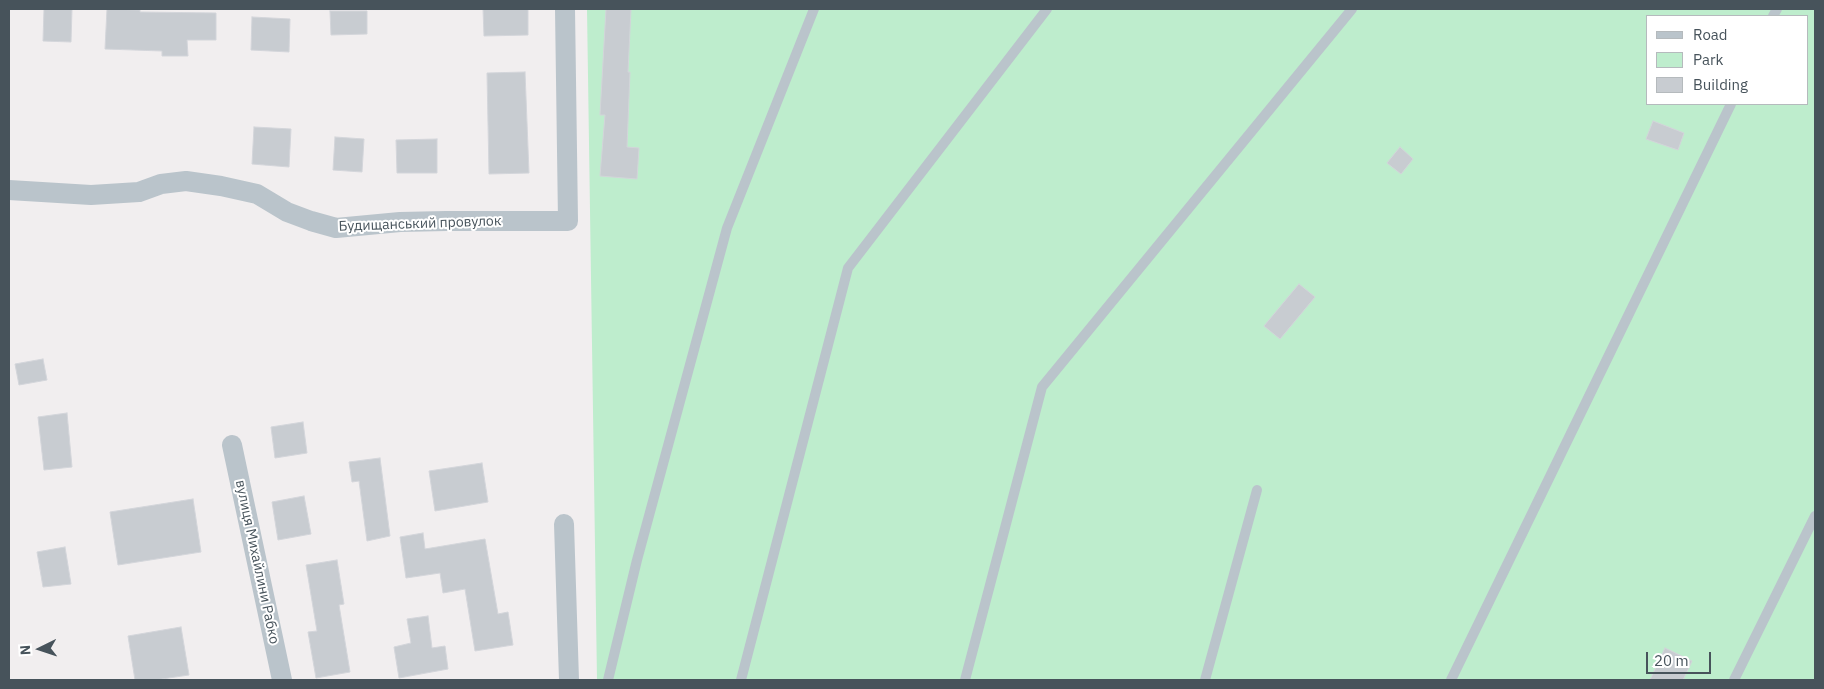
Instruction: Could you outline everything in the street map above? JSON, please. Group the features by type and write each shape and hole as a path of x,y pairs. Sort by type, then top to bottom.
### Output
{"street":[{"name":"Будищанський провулок","path":"9,190 91,195 139,192 161,184 186,181 257,194 287,212 336,228 427,222 568,221 565,9"},
{"name":"вулиця Михайлини Рабко","path":"232,445 282,680"},
{"path":"564,524 570,680"}],"lane":[{"path":"608,680 640,551 727,228 814,9"},
{"path":"741,680 848,268 1047,9"},
{"path":"965,680 1042,387 1352,9"},
{"path":"1452,680 1730,105"},
{"path":"1205,680 1257,490"},
{"path":"1734,680 1815,516"}],"green space":[{"path":"587,9 1815,9 1815,680 597,680"}],"building":[{"path":"44,9 72,9 71,42 43,41"},
{"path":"107,9 140,10 140,12 216,13 216,40 187,40 188,56 162,56 162,51 105,49"},
{"path":"483,9 528,9 528,35 484,36"},
{"path":"606,9 631,9 627,147 639,148 637,179 600,176 605,115 600,115"},
{"path":"330,11 367,11 367,34 331,35"},
{"path":"252,17 290,19 289,52 251,50"},
{"path":"525,72 529,173 489,174 487,73"},
{"path":"1653,121 1684,133 1678,150 1646,139"},
{"path":"254,127 291,129 289,167 252,164"},
{"path":"335,137 364,139 362,172 333,170"},
{"path":"437,139 437,173 397,173 396,140"},
{"path":"1400,147 1413,159 1401,174 1387,163"},
{"path":"1299,284 1315,297 1280,339 1264,326"},
{"path":"43,359 47,380 19,385 15,364"},
{"path":"67,413 72,467 44,470 38,417"},
{"path":"303,422 307,453 275,458 271,427"},
{"path":"380,458 390,536 367,541 359,481 352,482 349,462"},
{"path":"482,463 488,502 435,511 429,471"},
{"path":"304,496 311,534 278,540 272,502"},
{"path":"193,499 201,552 118,565 110,512"},
{"path":"423,533 425,549 485,539 498,614 508,612 513,645 475,651 465,589 443,593 440,573 406,578 400,537"},
{"path":"65,547 71,584 43,587 37,552"},
{"path":"337,560 344,604 339,605 350,672 316,678 308,632 317,631 306,565"},
{"path":"428,616 432,648 445,646 448,669 399,678 394,647 411,643 407,619"},
{"path":"181,627 189,675 155,680 135,680 128,636"},
{"path":"1665,648 1692,661 1683,680 1650,680"}]}
